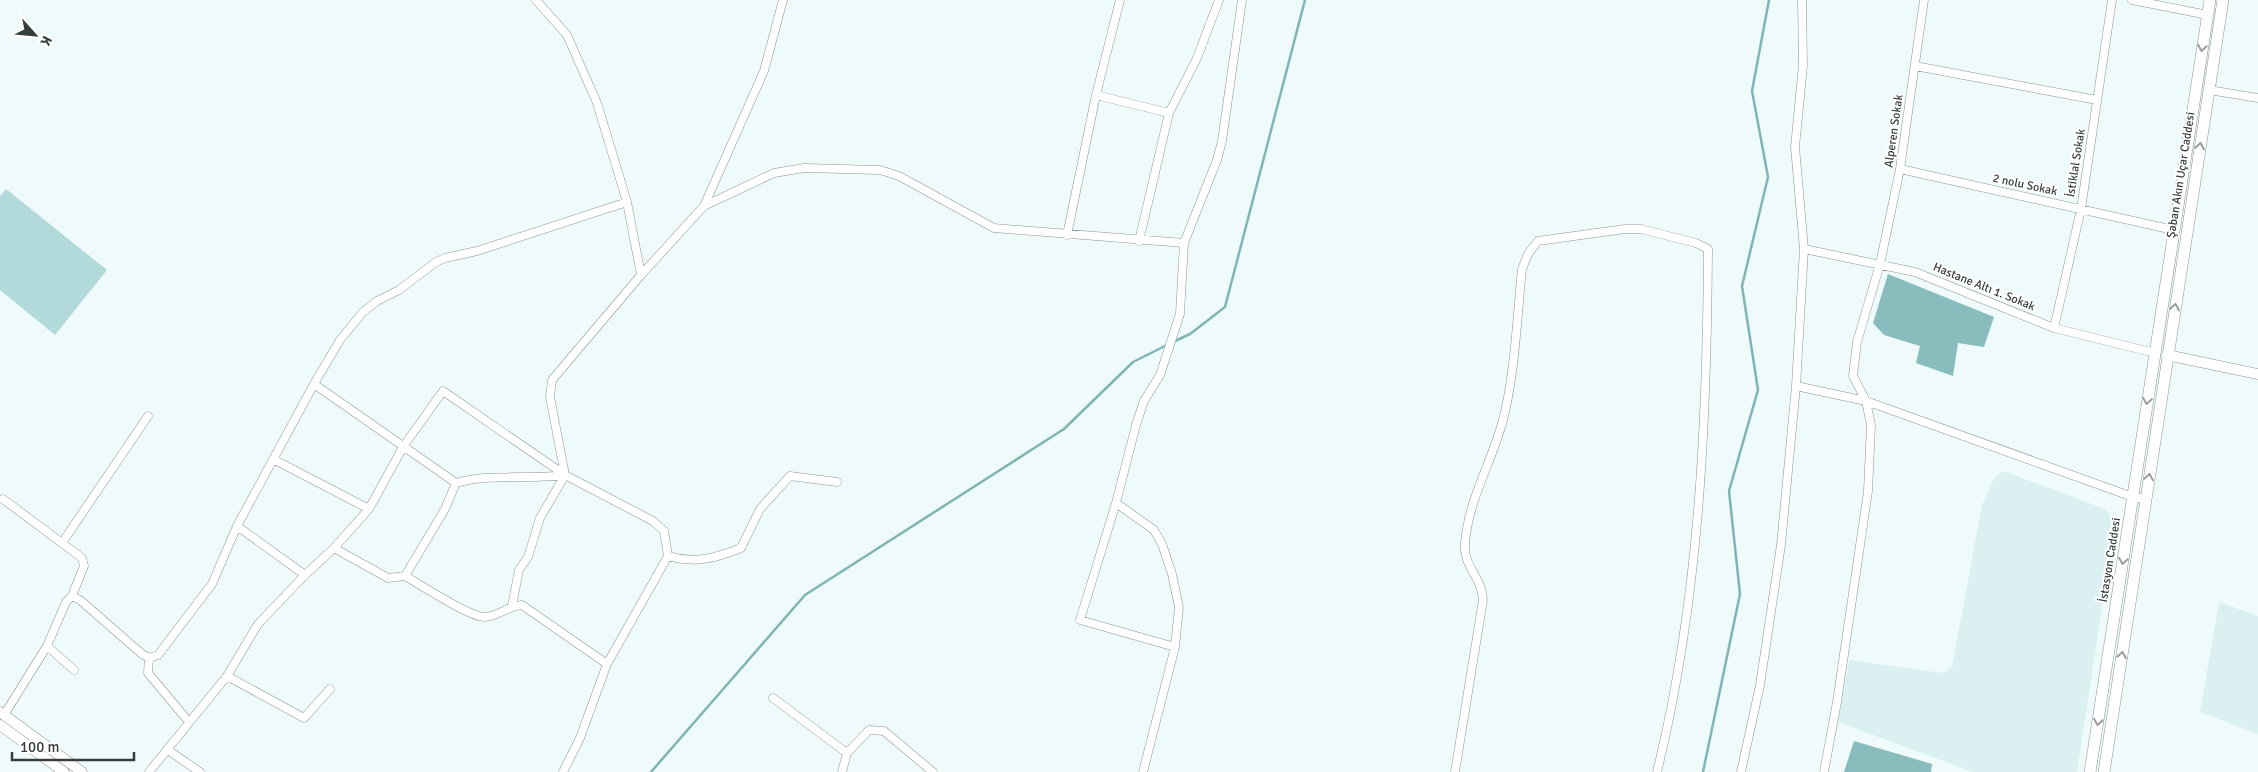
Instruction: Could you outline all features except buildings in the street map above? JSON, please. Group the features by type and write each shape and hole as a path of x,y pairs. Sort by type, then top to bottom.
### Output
{"main road":[{"name":"Şaban Akın Uçar Caddesi","path":"2155,352 2210,0"},
{"name":"Şaban Akın Uçar Caddesi","path":"2167,355 2223,0"},
{"path":"2155,352 2167,355"},
{"name":"İstasyon Caddesi","path":"2090,772 2155,352"},
{"name":"İstasyon Caddesi","path":"2104,772 2167,355"}],"street":[{"path":"536,0 567,35 597,103 627,202 640,275"},
{"path":"512,606 519,570 528,557 540,518 565,475 550,397 552,380 640,275 704,206 764,71 783,0"},
{"path":"1067,235 1096,95 1120,0"},
{"path":"1139,241 1169,113 1197,58 1220,0"},
{"path":"1176,647 1080,620 1116,503 1144,401 1160,375 1180,314 1184,243 1217,160 1222,142 1242,0"},
{"path":"1741,772 1760,685 1781,545 1796,386 1804,249 1795,147 1803,65 1802,0"},
{"name":"Alperen Sokak","path":"1824,772 1837,702 1868,492 1872,425 1866,401 1853,376 1858,342 1880,264 1900,169 1924,0"},
{"name":"İstiklal Sokak","path":"2054,328 2081,209 2112,0"},
{"path":"2132,0 2208,15"},
{"path":"1915,66 2097,100"},
{"path":"2209,90 2258,98"},
{"path":"1096,95 1169,113"},
{"path":"704,206 774,173 804,168 880,170 899,176 994,228 1139,241 1184,243"},
{"name":"2 nolu Sokak","path":"1900,169 2174,230"},
{"path":"149,658 158,655 212,584 238,526 314,384 340,340 363,312 377,301 399,290 436,262 445,258 476,251 627,202"},
{"path":"1455,772 1483,600 1483,588 1468,564 1464,545 1473,503 1499,436 1507,405 1522,269 1528,254 1538,242 1551,238 1633,229 1696,243 1708,249 1707,373 1698,507 1671,716 1657,772"},
{"name":"Hastane Altı 1. Sokak","path":"1804,249 1914,272 2054,328 2155,352"},
{"path":"2167,355 2258,374"},
{"path":"314,384 456,483"},
{"path":"1796,386 1866,401 2133,497 2146,499"},
{"path":"149,772 227,676 258,624 334,548 369,508 403,447 443,391 565,475 653,521 664,531 668,556 606,664 580,738 563,772"},
{"path":"62,543 148,416"},
{"path":"273,459 369,508"},
{"path":"405,576 445,509 456,483 471,478 542,479 565,475"},
{"path":"668,556 685,561 701,560 721,556 741,548 760,509 790,476 837,482"},
{"path":"1,718 47,646 66,602 72,596 84,566 82,558 3,499"},
{"path":"1116,503 1154,530 1162,544 1172,574 1179,607 1176,647 1143,772"},
{"path":"238,526 305,575"},
{"path":"334,548 388,578 405,576 462,610 483,617 499,615 512,606 522,605 606,664"},
{"path":"72,596 80,600 149,658"},
{"path":"47,646 74,670"},
{"path":"149,658 148,673 189,722"},
{"path":"227,676 304,718 330,689"},
{"path":"773,698 847,753"},
{"path":"1,718 64,772"},
{"path":"1,718 82,772"},
{"path":"842,772 847,753 870,730 884,731 933,772"},
{"path":"168,750 200,772"}],"shaded area":[{"path":"6,189 107,270 55,335 0,290 0,196"},
{"path":"1888,274 1994,317 1984,347 1958,343 1953,376 1916,363 1920,346 1884,335 1873,323"},
{"path":"2003,471 2105,509 2115,522 2077,772 1973,772 1838,722 1849,660 1943,673 1952,667 1982,505 1994,478"},
{"path":"2219,602 2258,616 2258,734 2200,712"},
{"path":"1854,741 1932,764 1931,772 1844,772"}],"waterway":[{"path":"1173,342 1190,334 1225,307 1305,0"},
{"path":"1703,772 1740,594 1729,491 1758,390 1742,286 1768,177 1752,91 1769,0"},
{"path":"651,772 805,595 1064,429 1133,362 1169,344"}]}
